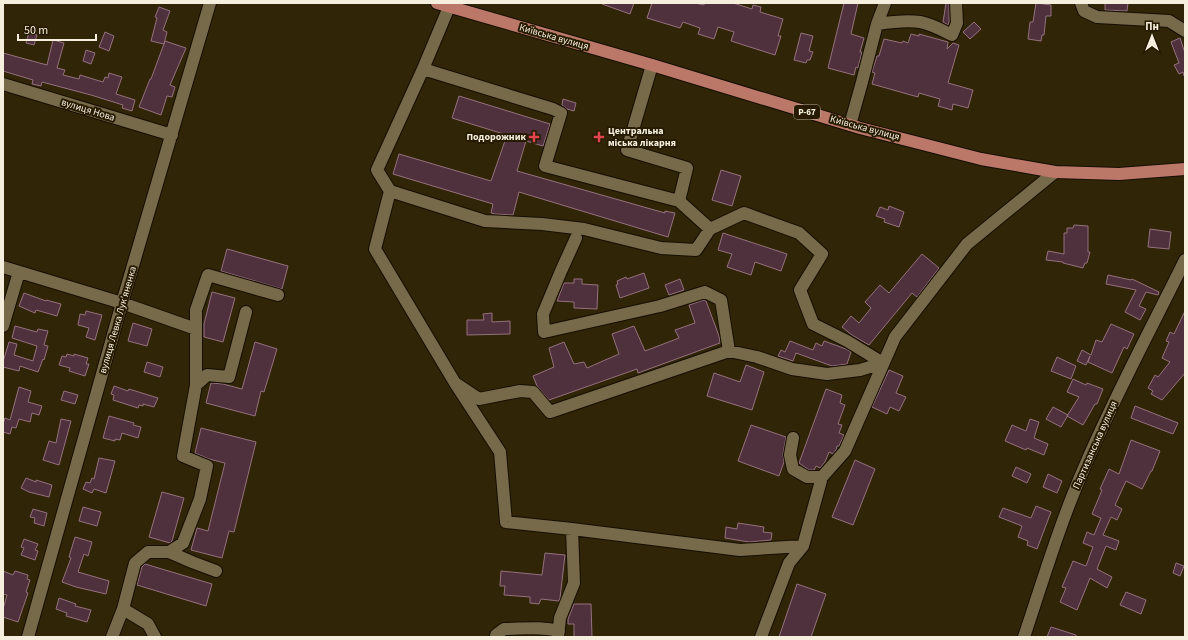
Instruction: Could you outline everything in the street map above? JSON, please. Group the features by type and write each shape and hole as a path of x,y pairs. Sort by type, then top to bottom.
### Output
{"main road":[{"name":"Київська вулиця","path":"437,3 652,65 850,125 982,158 1055,172 1119,174 1185,169"}],"street":[{"name":"вулиця Левка Лук'яненка","path":"28,637 122,304 210,3"},
{"path":"850,125 877,24 885,3"},
{"path":"877,24 921,22 952,35 957,23 956,3"},
{"path":"1082,3 1084,10 1097,17 1169,21 1185,31"},
{"path":"449,6 423,69 377,170 390,191 485,221 542,224 584,229 661,248 696,250 710,229 744,213 799,233 822,254 800,290 813,324 847,341 883,363"},
{"path":"652,65 627,150 687,168 679,201"},
{"path":"423,69 562,113 545,166 679,201 710,229"},
{"name":"вулиця Нова","path":"3,84 172,135"},
{"path":"761,637 788,563 803,546 822,477 845,451 895,337 967,244 1055,172"},
{"path":"390,191 375,249 455,383 500,452 506,522 740,550 803,546"},
{"path":"576,238 543,314 544,332 660,306 705,292 721,300 729,351"},
{"name":"Партизанська вулиця","path":"1024,637 1061,527 1083,468 1109,412 1185,260"},
{"path":"3,267 196,329"},
{"path":"3,326 19,272"},
{"path":"169,552 183,543 200,499 207,466 183,456 196,385 196,310 208,276 278,295"},
{"path":"196,385 207,375 229,378 246,312"},
{"path":"455,383 479,399 520,390 533,392 550,412 729,351 757,357 792,369 826,374 860,370 883,363"},
{"path":"793,438 790,455 793,469 807,476 822,477"},
{"path":"496,637 496,635 504,629 549,628 558,634 560,618 574,583 572,529"},
{"path":"112,637 123,609 135,563 148,552 169,552 216,570"},
{"path":"123,609 148,624 155,637"}],"building":[{"path":"602,3 634,3 630,14"},
{"path":"652,3 695,3 704,5 704,3 733,3 752,9 753,5 761,7 760,12 783,19 778,36 781,36 775,55 731,41 734,32 718,27 714,39 698,34 700,28 683,22 680,28 647,18"},
{"path":"844,3 858,3 851,34 864,38 858,68 856,67 854,75 828,68"},
{"path":"946,3 949,3 948,25 943,22"},
{"path":"1036,3 1051,5 1051,16 1046,16 1044,35 1042,35 1041,41 1028,39 1030,22 1033,22"},
{"path":"1105,3 1128,3 1127,11 1105,10"},
{"path":"159,7 170,11 163,30 167,32 164,44 151,41 157,18 155,17"},
{"path":"974,22 981,29 970,39 963,32"},
{"path":"29,32 37,35 34,45 26,43"},
{"path":"105,32 114,36 109,51 99,47"},
{"path":"801,33 813,36 809,51 813,52 810,60 807,60 806,63 794,60"},
{"path":"911,34 919,36 919,34 948,42 947,49 953,43 959,45 948,83 973,90 968,108 953,104 952,110 938,106 940,99 919,93 918,97 872,84 875,73 872,72 884,39 908,43"},
{"path":"1180,38 1185,53 1185,76 1183,72 1179,74 1174,65 1179,63 1171,42"},
{"path":"53,40 64,43 57,68 65,70 63,75 79,79 80,75 103,82 105,77 108,78 109,73 122,77 116,94 135,100 132,111 122,108 123,105 91,95 42,82 41,86 32,84 33,80 3,71 3,53 47,65"},
{"path":"165,41 186,48 170,85 175,87 172,97 167,96 161,115 139,107"},
{"path":"86,50 95,53 91,64 83,61"},
{"path":"459,96 550,124 543,146 526,141 517,171 665,213 665,211 675,213 668,237 519,192 513,215 495,214 491,213 493,204 393,174 399,154 491,181 507,135 452,118"},
{"path":"563,99 576,103 574,111 567,109 562,105"},
{"path":"721,170 741,176 732,206 712,200"},
{"path":"889,206 904,212 899,227 884,222 885,219 876,216 880,207 888,210"},
{"path":"1074,225 1088,226 1088,252 1090,252 1087,263 1085,263 1083,268 1063,262 1046,260 1048,251 1064,254 1064,233 1067,233 1067,228 1073,228"},
{"path":"1150,229 1171,232 1169,249 1148,247"},
{"path":"723,233 787,254 781,271 755,262 751,275 727,267 732,254 718,250"},
{"path":"227,249 288,266 282,289 221,271"},
{"path":"922,254 939,268 917,297 912,293 869,345 842,327 851,316 859,323 871,308 865,302 880,285 889,293"},
{"path":"644,273 649,288 620,298 616,285 618,284 617,281 626,277 627,279"},
{"path":"1108,275 1132,279 1159,292 1158,295 1146,292 1139,306 1146,309 1140,320 1125,312 1136,290 1106,284"},
{"path":"574,279 582,279 582,284 598,285 597,309 574,308 574,302 557,301 564,283 574,283"},
{"path":"680,279 684,290 669,295 665,285"},
{"path":"212,292 235,298 223,342 204,337 204,324"},
{"path":"24,293 46,301 61,304 57,316 36,310 35,313 19,306"},
{"path":"704,300 706,301 719,336 720,343 638,373 637,369 549,400 537,386 533,376 554,367 549,348 564,342 574,364 584,362 587,368 619,354 612,334 634,326 645,351 679,338 675,330 695,323 689,305"},
{"path":"86,311 102,315 95,340 86,337 89,328 78,325 80,314 85,315"},
{"path":"1185,311 1185,373 1162,400 1151,394 1153,391 1148,388 1155,375 1158,377 1170,362 1162,358 1169,342 1166,341 1170,332 1174,334"},
{"path":"492,313 492,322 510,321 510,334 467,335 467,320 484,320 483,314"},
{"path":"133,323 152,329 147,346 128,341"},
{"path":"1111,324 1134,334 1127,349 1124,347 1112,373 1088,362 1090,356 1086,365 1077,361 1082,350 1091,355 1096,340 1102,342"},
{"path":"15,326 37,332 38,329 48,331 44,345 48,346 44,360 43,359 38,372 20,366 19,371 3,367 9,342 17,344 14,355 33,361 37,346 12,338"},
{"path":"790,341 813,350 816,343 822,346 824,341 851,352 847,364 832,366 796,353 793,361 778,356 781,350 785,352"},
{"path":"255,342 277,349 264,392 261,391 255,416 206,403 211,383 223,384 242,389"},
{"path":"67,354 74,356 74,354 88,358 86,364 89,364 85,376 69,371 70,368 59,365 62,356 66,357"},
{"path":"1057,357 1076,366 1071,379 1051,371"},
{"path":"147,362 163,367 160,377 144,372"},
{"path":"746,365 764,372 752,410 707,396 714,373 740,382"},
{"path":"889,370 903,376 896,393 906,397 899,411 890,407 887,414 872,407"},
{"path":"1073,379 1086,385 1087,383 1103,389 1097,404 1095,404 1083,425 1067,416 1079,397 1067,392"},
{"path":"114,386 158,398 154,407 143,404 143,406 139,405 138,408 113,400 114,395 111,394"},
{"path":"19,387 31,391 28,402 42,406 39,415 32,413 30,422 19,419 16,428 12,427 10,434 3,432 3,424 5,418 10,420"},
{"path":"826,389 842,395 840,403 845,405 838,424 842,425 839,433 844,435 839,446 837,446 833,454 829,452 825,462 820,468 816,466 814,470 809,470 799,463"},
{"path":"64,391 78,395 75,404 61,400"},
{"path":"1135,406 1178,423 1173,434 1131,418"},
{"path":"1053,407 1068,415 1061,427 1046,419"},
{"path":"109,416 134,423 133,425 141,427 138,438 122,433 120,440 115,439 115,441 103,438"},
{"path":"61,419 71,421 59,465 43,460 49,441 56,443"},
{"path":"1030,419 1039,422 1034,438 1048,444 1044,455 1027,448 1026,450 1005,441 1012,425 1026,431"},
{"path":"751,425 786,437 783,454 784,462 779,476 738,461"},
{"path":"201,428 256,442 234,532 229,531 222,558 191,550 197,528 208,531 225,463 209,459 195,453"},
{"path":"1131,440 1160,451 1152,471 1142,489 1126,481 1115,505 1122,509 1117,520 1111,517 1103,535 1119,541 1116,550 1106,546 1097,569 1112,577 1107,588 1090,578 1077,610 1060,602 1066,588 1062,587 1073,561 1086,566 1093,547 1083,543 1087,532 1094,535 1101,518 1092,514 1102,490 1100,489 1109,469 1119,474"},
{"path":"99,458 115,461 106,493 94,489 92,493 83,489 86,482 90,483 92,478 94,479"},
{"path":"855,460 875,469 853,525 832,517"},
{"path":"1016,467 1031,474 1027,483 1012,476"},
{"path":"1048,474 1062,481 1057,493 1043,487"},
{"path":"26,478 36,482 36,480 52,485 49,497 29,492 21,488"},
{"path":"162,492 184,498 172,541 170,543 149,537"},
{"path":"1036,506 1051,512 1037,549 1027,545 1028,541 1018,537 1022,526 999,517 1003,508 1031,518"},
{"path":"83,507 101,512 97,526 79,521"},
{"path":"33,509 47,513 44,526 34,523 35,518 30,517"},
{"path":"738,523 764,527 763,532 772,533 771,540 749,542 725,538 726,527 737,529"},
{"path":"75,537 92,542 88,556 84,554 78,572 109,581 106,594 62,582 71,558 69,557"},
{"path":"24,539 38,544 35,550 38,551 35,560 21,555 24,548 21,547"},
{"path":"545,553 565,555 559,601 541,599 539,604 530,603 530,597 504,595 505,586 500,586 501,571 542,575"},
{"path":"1176,563 1184,566 1180,576 1173,573"},
{"path":"145,564 212,584 206,606 137,585 142,567"},
{"path":"3,571 13,575 15,571 28,575 27,579 30,580 26,592 28,593 18,622 3,617 3,609 7,595 3,594"},
{"path":"797,584 826,594 811,637 779,637"},
{"path":"1126,592 1146,600 1141,614 1120,605"},
{"path":"59,598 76,604 75,606 91,610 87,622 66,616 67,613 56,609"},
{"path":"574,604 591,604 592,637 574,637 574,624 568,624 568,619"},
{"path":"1051,627 1076,635 1076,637 1047,637"}],"place":[{"name":"Подорожник","path":"534,137"},
{"name":"Центральна міська лікарня","path":"599,137"}]}
